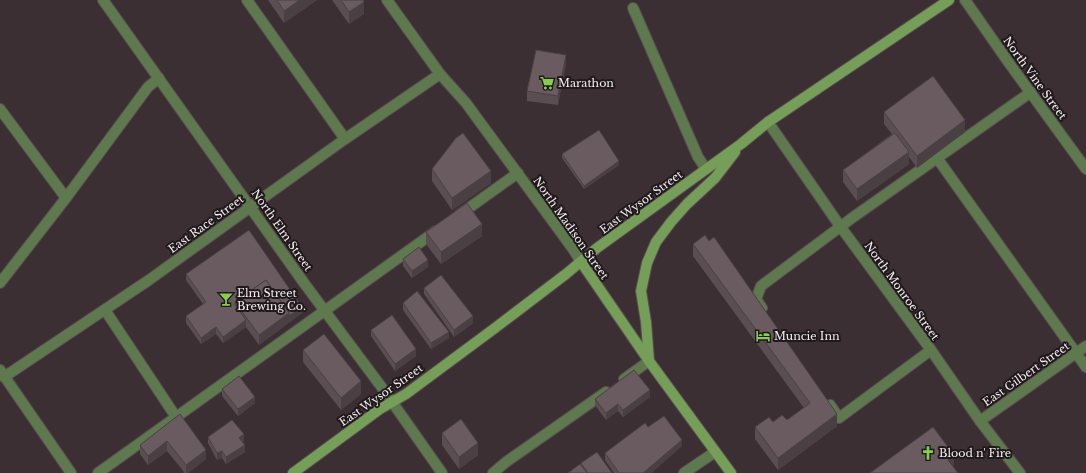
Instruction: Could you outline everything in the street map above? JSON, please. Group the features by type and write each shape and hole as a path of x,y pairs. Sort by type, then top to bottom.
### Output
{"main road":[{"name":"East Wysor Street","path":"294,473 380,409 406,394 483,337 597,248 741,144 768,122 949,0"},
{"path":"649,361 646,322 641,291 647,263 656,242 671,222 687,204 715,178 741,144"},
{"name":"North Madison Street","path":"581,262 649,361 730,473"}],"street":[{"name":"North Elm Street","path":"103,0 442,473"},
{"path":"247,0 345,139"},
{"name":"North Madison Street","path":"387,0 440,74 466,104 518,173 581,262"},
{"name":"North Vine Street","path":"965,0 1086,170"},
{"path":"633,8 698,157 706,169"},
{"name":"East Race Street","path":"2,373 105,310 149,280 345,139 440,74"},
{"path":"0,283 66,198 148,87 159,78"},
{"path":"769,318 756,299 760,286 840,226 1031,92"},
{"path":"0,108 66,198"},
{"name":"North Monroe Street","path":"768,122 840,226 931,350 980,421 1020,473"},
{"path":"937,158 1086,367"},
{"path":"98,473 518,173"},
{"path":"105,310 176,417"},
{"name":"East Gilbert Street","path":"980,421 1086,346"},
{"path":"826,399 839,418 931,350"},
{"path":"492,473 649,361"},
{"path":"2,373 71,473"},
{"path":"684,473 715,452"}],"building":[{"path":"277,0 300,0 284,11"},
{"path":"341,0 363,0 364,2 349,12"},
{"name":"Marathon","path":"536,50 566,55 558,96 527,91"},
{"path":"933,76 965,120 917,156 884,112"},
{"path":"599,130 619,161 584,186 562,154"},
{"path":"463,133 491,171 452,198 432,169 456,138"},
{"path":"895,133 909,152 857,189 843,170"},
{"path":"467,203 482,224 441,252 426,232"},
{"name":"Elm Street Brewing Co.","path":"249,230 302,307 289,316 289,313 266,280 235,302 235,305 246,320 223,337 216,327 201,338 186,316 206,302 186,274"},
{"name":"Muncie Inn","path":"705,235 709,241 714,237 837,414 778,458 755,427 769,417 773,422 782,415 787,420 810,403 693,244"},
{"path":"419,247 428,260 412,271 403,259"},
{"path":"441,275 473,316 454,330 424,288"},
{"path":"266,280 289,313 259,335 235,302"},
{"path":"417,291 449,332 431,343 403,303"},
{"path":"392,315 416,349 395,364 371,330"},
{"path":"324,334 361,381 341,398 303,350"},
{"path":"634,370 650,390 623,410 618,404 606,413 595,399"},
{"path":"239,376 255,397 238,409 222,389"},
{"path":"180,414 206,450 186,465 167,441 148,456 140,445"},
{"path":"664,416 682,440 643,473 619,473 605,453 645,423 648,427"},
{"path":"461,419 478,443 459,457 442,433"},
{"path":"232,420 244,434 239,438 245,445 226,457 222,451 217,453 208,437"},
{"path":"933,427 954,455 948,460 958,473 870,473"},
{"path":"597,452 612,473 588,473 581,463"},
{"path":"580,464 587,473 568,473"}],"place":[{"name":"Marathon","path":"547,83"},
{"name":"Elm Street Brewing Co.","path":"226,299"},
{"name":"Muncie Inn","path":"763,336"},
{"name":"Blood n' Fire","path":"928,453"}]}
